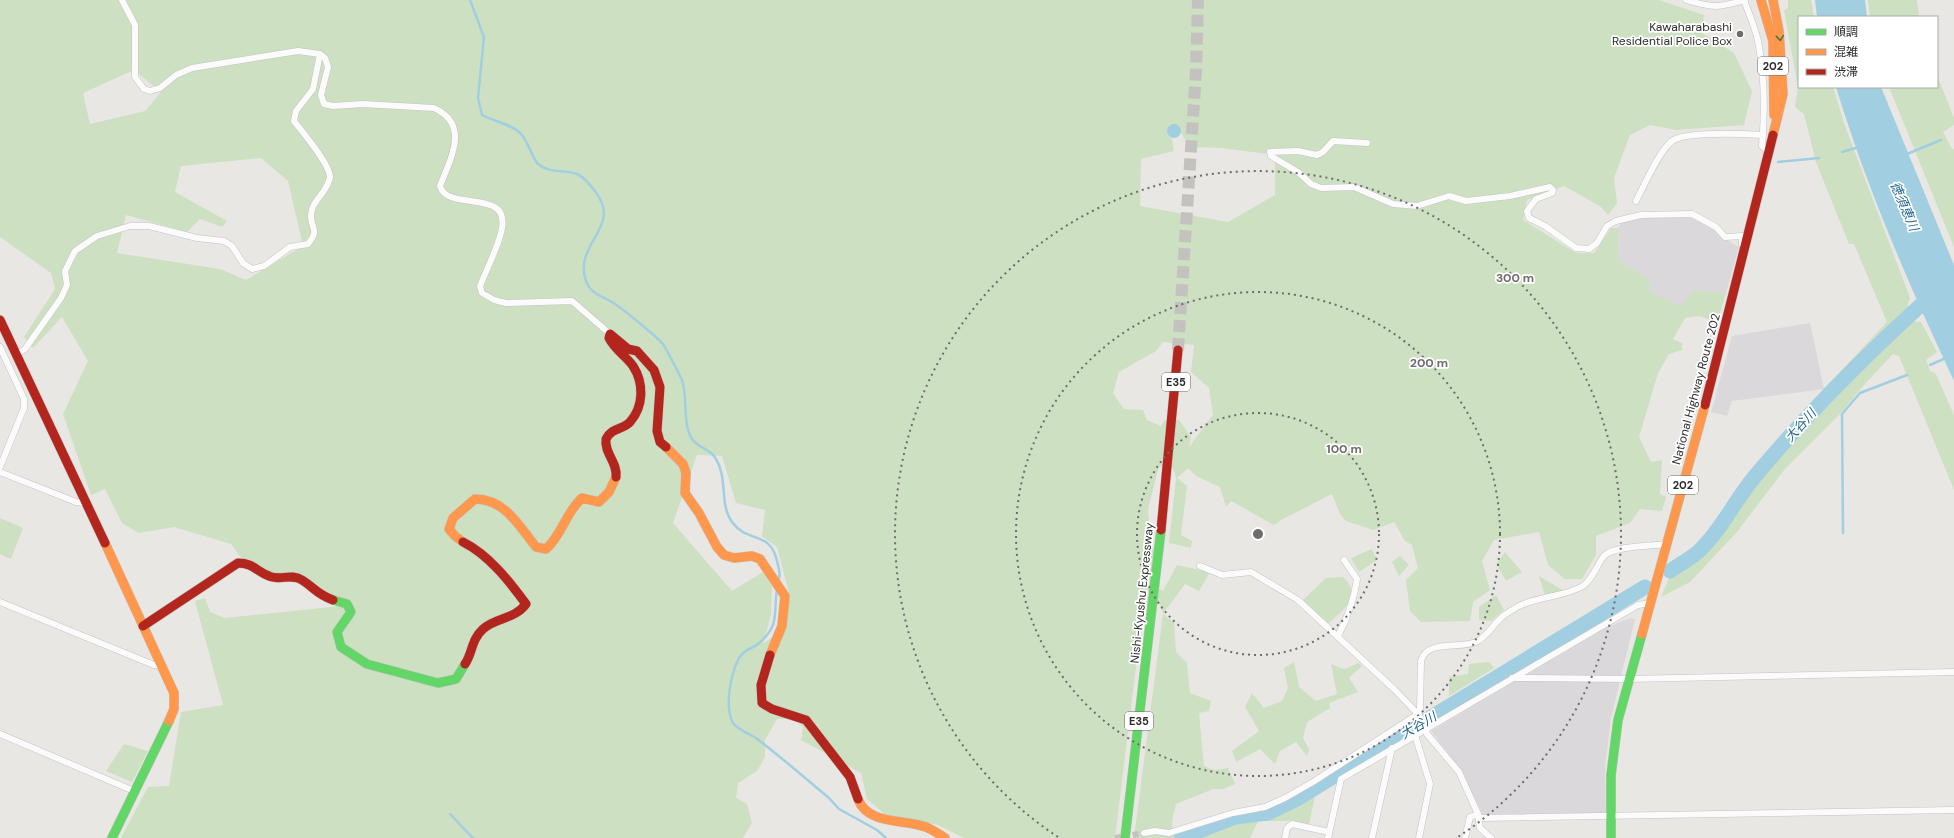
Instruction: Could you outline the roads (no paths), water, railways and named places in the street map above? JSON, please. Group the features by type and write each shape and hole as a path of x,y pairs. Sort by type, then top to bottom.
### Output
{"main road":[{"name":"National Highway Route 202","path":"1762,0 1773,41 1774,134"},
{"name":"National Highway Route 202","path":"1611,838 1611,775 1614,746 1629,679 1703,413 1770,153 1783,94 1779,31 1773,0"},
{"path":"0,320 163,666 174,693 174,709 165,732 134,790 112,838"},
{"path":"610,334 628,349 637,351 654,370 660,387 657,431 660,442 683,464 686,473 684,493 699,513 717,547 724,555 734,558 752,556 760,559 782,589 785,596 781,629 767,663 760,695 762,703 770,709 796,714 806,720 850,777 860,806 873,816 926,827 945,838"},
{"path":"144,626 238,563 247,563 268,576 276,578 292,576 302,580 321,596 347,604 351,612 337,632 340,647 367,664 438,683 456,679 468,660 472,644 484,628 520,612 526,604 516,591 477,550 452,536 449,530 454,518 475,499 484,499 508,510 536,547 546,549 553,544 576,503 582,498 598,502 607,496 616,478 616,469 606,450 605,440 612,430 630,422 640,402 642,388 633,366 613,346 609,338 610,334"},
{"name":"Nishi-Kyushu Expressway","path":"1125,838 1153,604 1173,414 1178,350"}],"street":[{"path":"122,0 135,25 135,77 144,89 150,91 160,88 176,75 192,68 298,50 320,54 325,58 328,67 321,96 324,104 333,106 363,104 434,108 443,112 451,123 456,137 455,148 440,186 441,193 447,197 480,202 495,207 502,216 502,229 480,286 482,293 494,300 506,303 572,301 610,334"},
{"path":"1686,0 1707,7 1723,6 1745,0 1758,41 1764,83 1765,111 1762,146 1770,153"},
{"path":"16,354 25,349 60,298 67,285 65,271 75,252 97,236 130,226 149,226 197,238 224,241 232,246 242,263 252,269 264,266 290,247 308,244 314,237 315,228 311,216 315,200 325,191 330,177 328,167 294,121 296,111 313,89 320,54"},
{"path":"1636,201 1660,157 1672,142 1680,138 1724,133 1763,134"},
{"path":"1367,143 1333,141 1323,152 1317,155 1298,151 1270,152 1271,156 1298,172 1311,184 1321,188 1354,187 1393,204 1417,206 1449,196 1466,202 1510,196 1550,187 1553,190 1552,193 1536,199 1527,211 1529,218 1545,226 1576,248 1589,249 1597,243 1607,226 1616,221 1641,214 1674,213 1692,214 1716,227 1725,237 1742,236 1742,245 1745,249"},
{"path":"0,347 24,399 24,408 0,467"},
{"path":"0,472 76,502 86,502"},
{"path":"1144,833 1155,831 1169,833 1233,813 1256,810 1271,804 1313,782 1418,715 1420,709 1421,661 1422,656 1427,651 1443,646 1476,642 1490,632 1501,618 1520,606 1583,586 1592,578 1604,556 1612,551 1666,544"},
{"path":"1338,636 1349,615 1355,596 1357,579 1344,560"},
{"path":"1200,566 1222,575 1250,572 1298,600 1338,636 1395,690 1418,715 1426,727 1427,734 1459,772 1479,816 1480,828 1491,838"},
{"path":"0,602 154,665 163,666"},
{"path":"1285,838 1287,828 1292,824 1329,835 1341,779 1426,727 1638,605 1650,603"},
{"path":"1512,678 1629,679 1954,672"},
{"path":"0,734 134,790"},
{"path":"1415,735 1430,784 1419,838"},
{"path":"1372,838 1392,748"},
{"path":"1465,838 1470,817 1479,816 1610,816 1954,810"}],"water":[{"path":"1815,0 1865,0 1867,16 1817,16"},
{"name":"徳須恵川","path":"1836,88 1881,88 1954,265 1954,381 1905,273 1875,200"},
{"path":"1174,124 1179,126 1181,131 1179,136 1174,138 1169,136 1167,131 1169,126"}],"waterway":[{"path":"470,0 484,37 478,98 482,115 518,131 528,145 538,164 547,169 580,175 588,182 597,194 603,206 604,217 601,227 590,246 586,257 584,268 586,281 594,292 625,311 663,344 682,380 689,433 698,445 714,456 720,466 724,499 728,515 738,529 764,541 774,551 780,574 778,582"},
{"path":"1907,154 1941,140"},
{"path":"1842,152 1859,147"},
{"path":"1778,162 1819,158"},
{"name":"大谷川","path":"1670,571 1700,550 1723,523 1749,484 1798,427 1864,358 1934,293"},
{"path":"1930,365 1946,358"},
{"path":"1843,533 1842,414 1860,393 1907,375"},
{"name":"大谷川","path":"1181,838 1235,817 1268,813 1295,800 1645,587"},
{"path":"777,589 775,618 770,631 758,644 746,650 742,654 733,672 729,699 730,716 733,723 775,753 829,798 839,809 877,830 886,838"},
{"path":"450,814 473,838"}],"tunnel":[{"path":"1178,350 1196,71 1198,0"},
{"path":"1115,838 1144,833"}],"place":[{"name":"Kawaharabashi Residential Police Box","path":"1740,34"}]}
